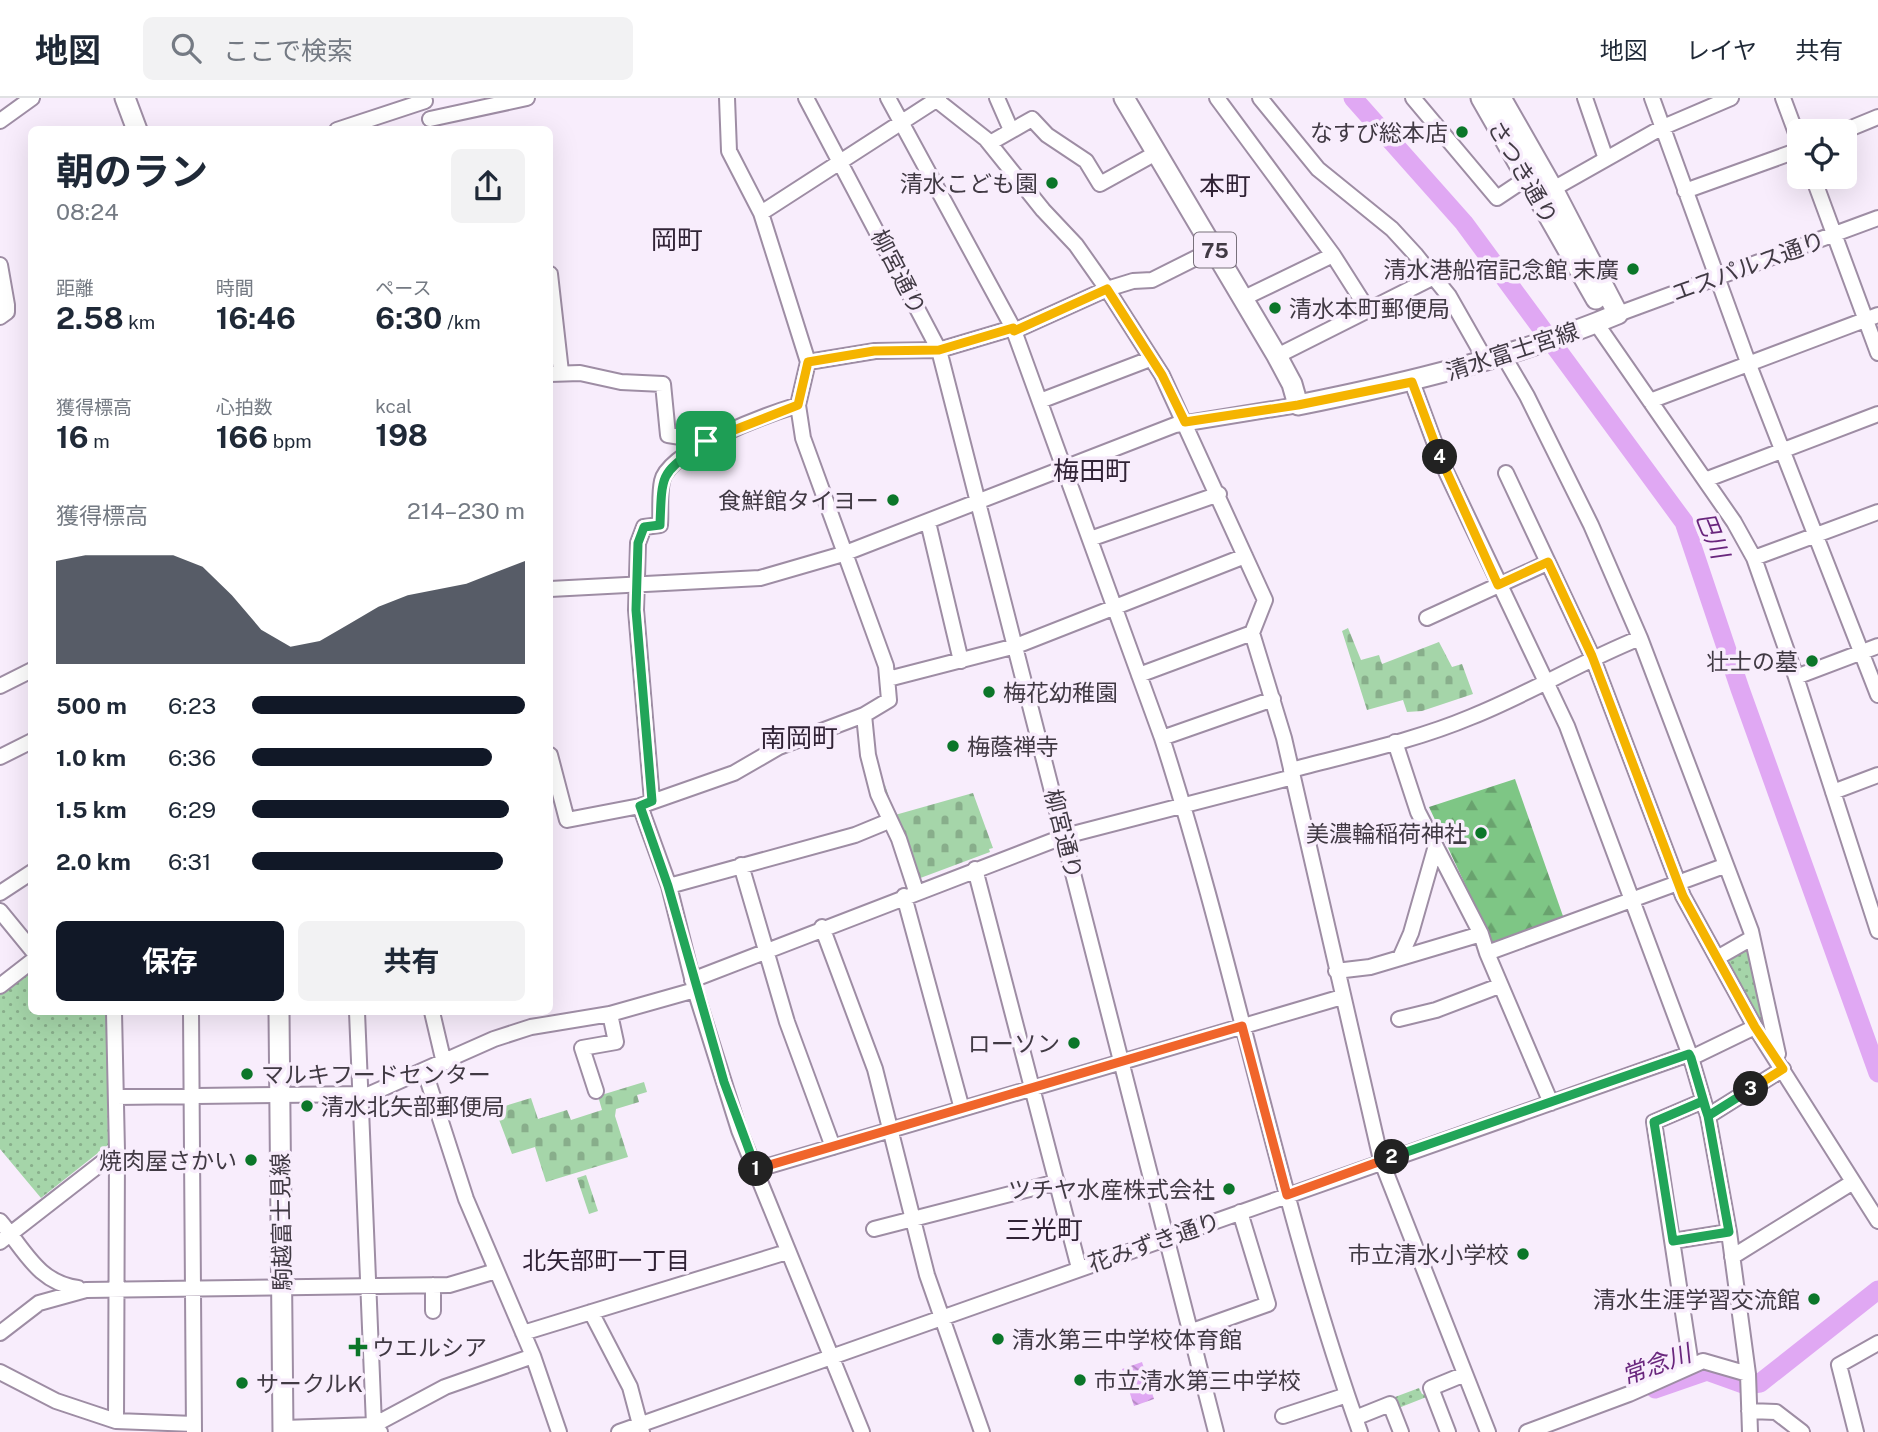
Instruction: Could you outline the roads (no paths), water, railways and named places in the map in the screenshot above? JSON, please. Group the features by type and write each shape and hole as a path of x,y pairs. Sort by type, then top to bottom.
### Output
{"main road":[{"path":"124,98 135,126"},
{"name":"75","path":"1124,98 1277,356 1292,384 1298,405"},
{"name":"さつき通り","path":"1481,98 1540,183"},
{"name":"さつき通り","path":"1501,98 1603,320"},
{"name":"清水富士宮線","path":"1298,405 1412,382 1498,357 1603,320"},
{"name":"駒越富士見線","path":"279,1015 283,1430"}],"street":[{"path":"0,121 32,98"},
{"path":"349,126 424,100 431,124 527,98"},
{"path":"553,766 567,820 646,803 734,773 798,739 864,715 889,700 888,680 803,438 798,405 808,362 761,213 729,151 727,98"},
{"name":"柳宮通り","path":"806,98 939,350 1216,1432"},
{"path":"888,98 1013,330 1162,738 1184,806 1287,1195 1357,1425 1390,1404 1401,1432"},
{"path":"997,98 1011,130"},
{"path":"1260,98 1318,169 1392,229 1434,277 1527,396 1591,525 1640,638 1752,938 1783,1069"},
{"path":"1413,98 1497,198 1606,159 1661,128 1731,98"},
{"path":"1585,98 1606,159"},
{"path":"1652,98 1749,365 1878,695"},
{"path":"1783,98 1791,119"},
{"path":"761,213 936,99 990,143 1043,210 1076,245 1162,375 1219,494 1265,600 1252,633 1292,773 1381,1160 1488,1432"},
{"path":"1225,101 1333,255 1368,310"},
{"path":"1857,126 1878,117"},
{"path":"990,143 1032,119 1046,135 1086,161 1100,184 1156,152"},
{"path":"1685,191 1787,154"},
{"path":"1818,189 1872,318 1878,353"},
{"name":"エスパルス通り","path":"1603,320 1878,218"},
{"path":"808,362 874,351 939,350 1013,330 1107,289 1133,281 1152,280 1214,249"},
{"path":"1244,298 1333,255"},
{"path":"0,265 7,312 0,317"},
{"path":"1277,356 1434,277"},
{"path":"1650,401 1872,318"},
{"path":"1603,320 1650,401 1705,480 1754,558 1796,677 1878,931"},
{"path":"553,333 555,373 621,382 663,384 668,435 706,441"},
{"path":"1040,401 1150,359"},
{"path":"1412,382 1442,463 1567,726 1690,1056 1708,1116 1729,1232 1748,1374 1750,1432"},
{"path":"798,405 706,441 674,465 662,479 660,525 644,527 638,543 636,585 646,803 694,985 755,1170 862,1432"},
{"path":"553,589 760,578 843,554 1185,422 1298,405"},
{"path":"1705,480 1878,414"},
{"path":"1506,473 1592,656 1678,883 1755,1027 1878,1222"},
{"path":"1090,539 1219,494"},
{"path":"1754,558 1878,512"},
{"path":"928,522 961,661"},
{"path":"888,680 1016,646 1245,556"},
{"path":"1427,618 1548,562"},
{"path":"1139,674 1252,633"},
{"path":"117,1097 361,1095 425,1072 494,1039 531,1027 610,1014 694,985 768,949 1065,835 1184,806 1470,718 1538,687 1545,680 1592,656 1640,638"},
{"path":"1796,677 1878,646"},
{"path":"0,686 28,675"},
{"path":"1162,738 1273,699"},
{"path":"864,715 868,755 889,821 899,839 962,1109"},
{"path":"1395,742 1418,812 1481,934 1499,986 1551,1102"},
{"path":"0,757 28,743"},
{"path":"1833,792 1878,775"},
{"path":"668,886 855,835 889,821"},
{"path":"1400,958 1411,933 1435,849"},
{"path":"741,865 768,949 787,1022 833,1147"},
{"path":"1487,953 1724,866"},
{"path":"975,869 1079,1268"},
{"path":"0,893 28,875"},
{"path":"0,911 28,945"},
{"path":"822,928 874,1069 927,1275 982,1432"},
{"path":"1336,971 1370,967 1481,934"},
{"path":"1717,958 1752,938"},
{"path":"0,986 28,964"},
{"path":"1399,1019 1436,1010 1499,986"},
{"path":"755,1170 1342,997"},
{"path":"596,1091 582,1048 616,1042 610,1014"},
{"path":"114,1015 117,1097 116,1421"},
{"path":"0,1372 56,1401 116,1421 194,1428 191,1015"},
{"path":"357,1015 377,1429"},
{"path":"433,1015 444,1063"},
{"name":"花みずき通り","path":"619,1432 641,1428 829,1355 1381,1160 1690,1056 1755,1027"},
{"path":"1708,1116 1783,1069"},
{"path":"425,1072 466,1199 533,1356 559,1432"},
{"path":"1690,1365 1654,1122 1703,1101"},
{"path":"5,1238 117,1151"},
{"path":"874,1229 1056,1182"},
{"path":"1732,1257 1853,1182"},
{"path":"1192,1331 1268,1304 1240,1212"},
{"path":"0,1221 5,1238 42,1275 60,1286 86,1290 449,1285 496,1270"},
{"path":"1673,1241 1729,1232"},
{"path":"523,1333 787,1252"},
{"path":"433,1285 433,1311"},
{"path":"0,1334 39,1303 86,1290"},
{"path":"591,1312 630,1387 641,1428"},
{"path":"1856,1432 1839,1366 1878,1343"},
{"path":"283,1430 377,1429 445,1387 533,1356"},
{"path":"1527,1432 1629,1394 1703,1361 1748,1374"},
{"path":"1448,1432 1431,1388 1465,1374"},
{"path":"1283,1416 1347,1395"},
{"path":"1749,1411 1776,1412 1802,1432"}],"water":[{"path":"1142,1362 1154,1399 1134,1406 1122,1369"}],"waterway":[{"name":"巴川","path":"1353,98 1464,223 1684,522 1740,689 1878,1073"},
{"name":"常念川","path":"1655,1389 1707,1371 1746,1385 1760,1383 1878,1290"}],"place":[{"name":"なすび総本店","path":"1462,132"},
{"name":"清水こども園","path":"1052,183"},
{"name":"清水港船宿記念館 末廣","path":"1633,269"},
{"name":"清水本町郵便局","path":"1275,308"},
{"name":"食鮮館タイヨー","path":"893,500"},
{"name":"壮士の墓","path":"1812,661"},
{"name":"梅花幼稚園","path":"989,692"},
{"name":"梅蔭禅寺","path":"953,746"},
{"name":"美濃輪稲荷神社","path":"1481,833"},
{"name":"ローソン","path":"1074,1043"},
{"name":"マルキフードセンター","path":"247,1074"},
{"name":"清水北矢部郵便局","path":"307,1106"},
{"name":"焼肉屋さかい","path":"251,1160"},
{"name":"ツチヤ水産株式会社","path":"1229,1189"},
{"name":"市立清水小学校","path":"1523,1254"},
{"name":"清水生涯学習交流館","path":"1814,1299"},
{"name":"清水第三中学校体育館","path":"998,1339"},
{"name":"ウエルシア","path":"358,1347"},
{"name":"市立清水第三中学校","path":"1080,1380"},
{"name":"サークルK","path":"242,1383"}],"district":[{"name":"本町","path":"1225,185"},
{"name":"岡町","path":"677,239"},
{"name":"梅田町","path":"1092,470"},
{"name":"南岡町","path":"799,737"},
{"name":"三光町","path":"1044,1229"},
{"name":"北矢部町一丁目","path":"606,1260"}]}
